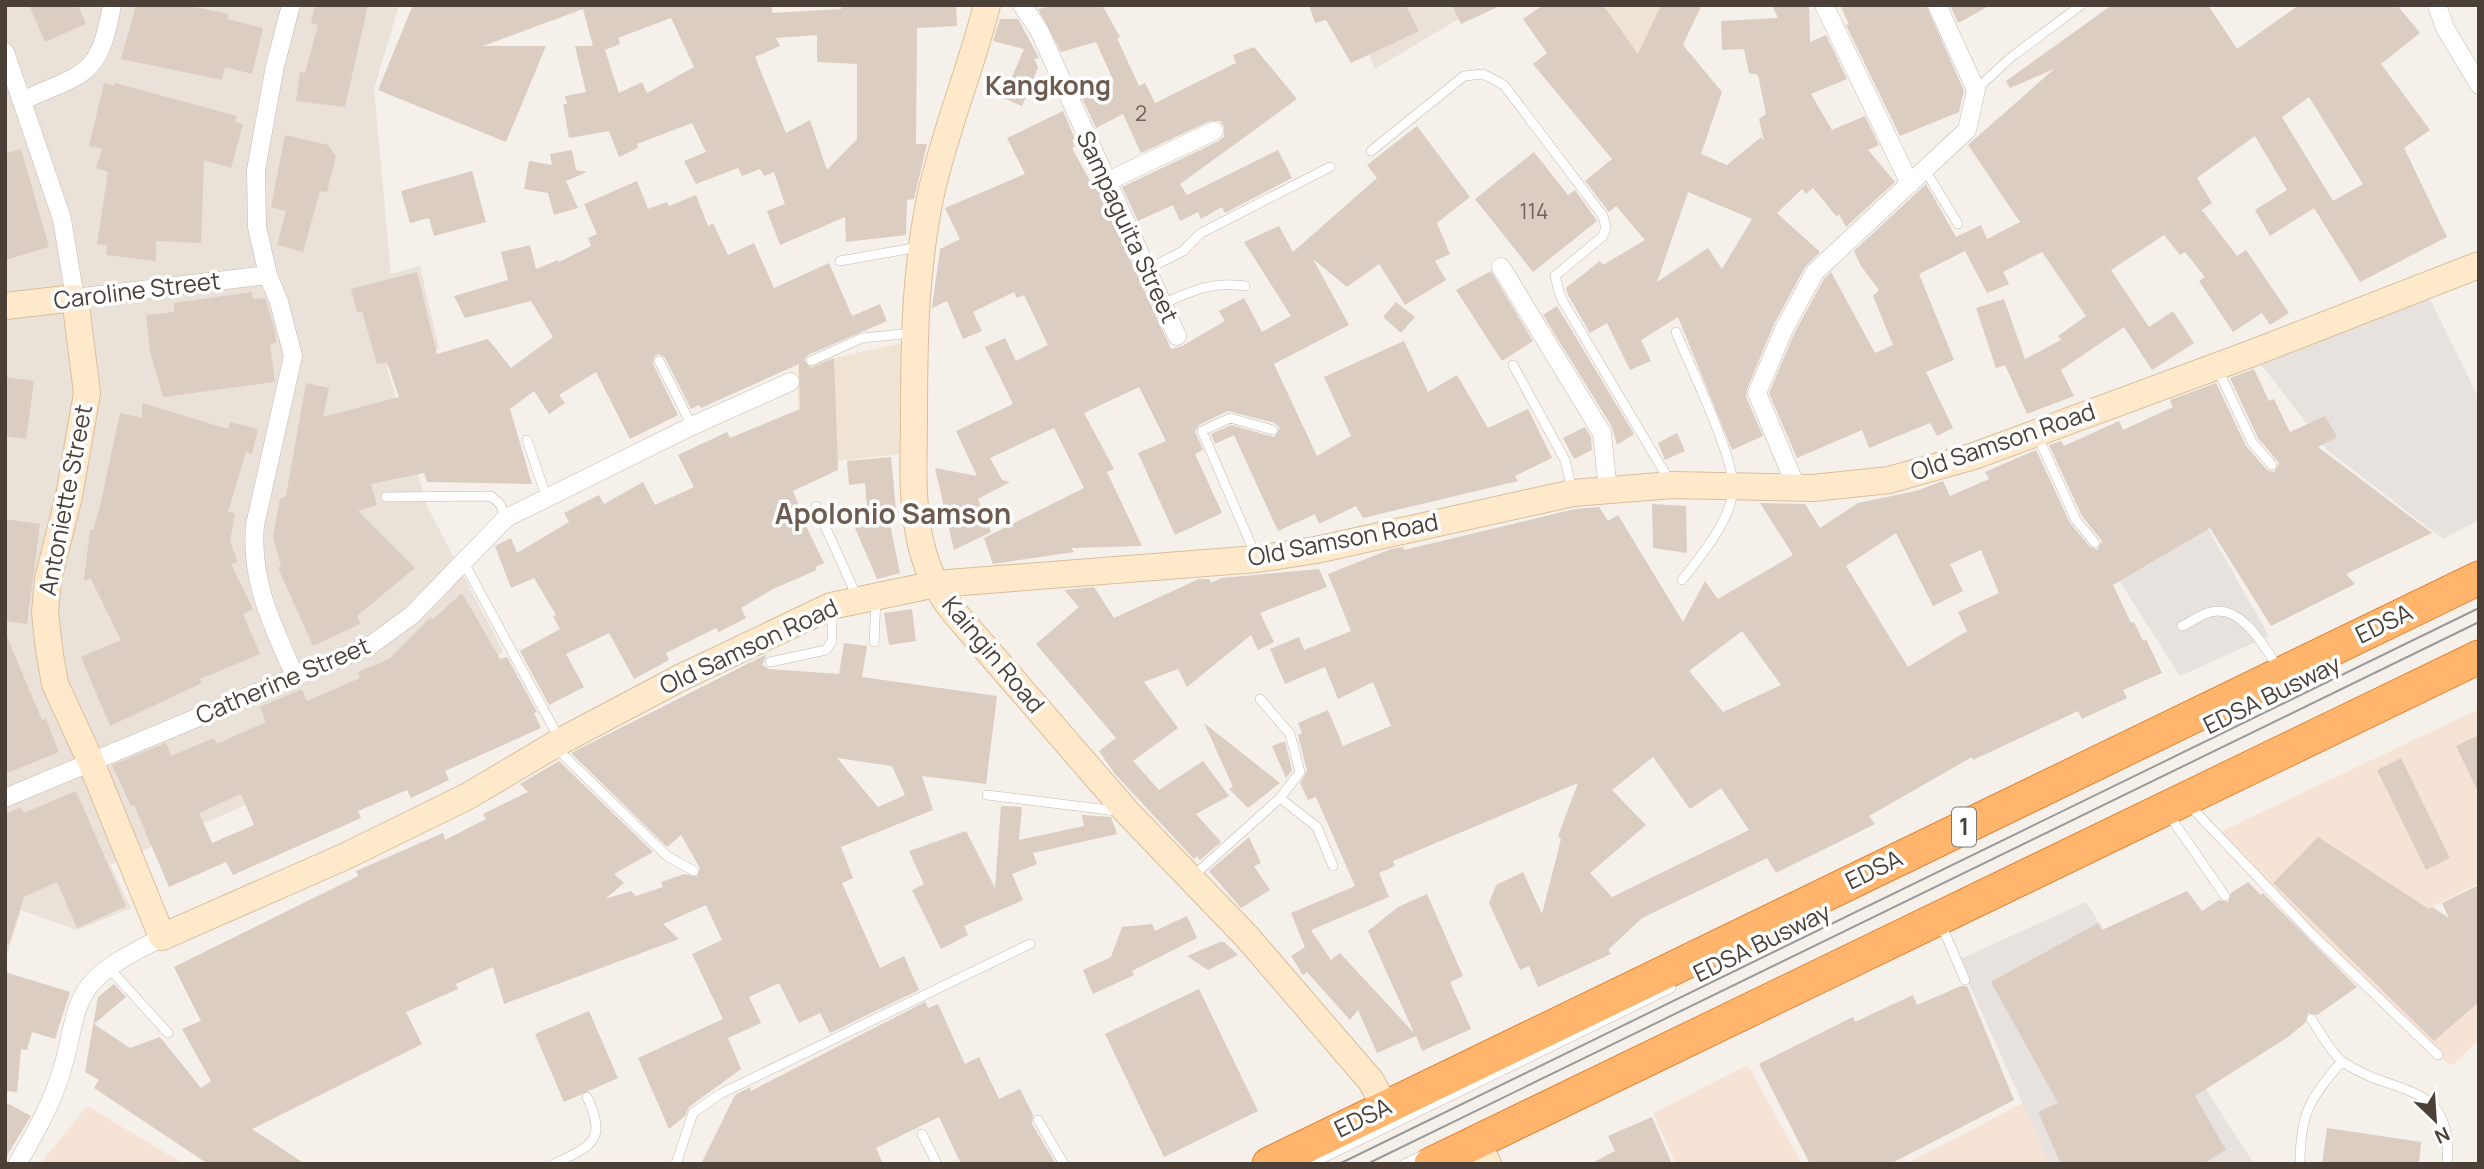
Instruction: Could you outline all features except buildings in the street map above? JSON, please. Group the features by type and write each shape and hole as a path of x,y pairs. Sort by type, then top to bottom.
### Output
{"highway":[{"name":"EDSA","path":"1269,1164 2479,578"},
{"path":"1430,1158 1482,1153 1939,919 2479,657"}],"street":[{"path":"24,100 82,74 99,57 112,5"},
{"path":"291,5 275,65 256,170 257,228 268,275 279,302 293,356 255,525 253,549 256,576 265,608 296,678"},
{"name":"Kaingin Road","path":"987,5 943,145 921,247 914,333 914,487 919,534 936,584 954,611 1127,812 1248,938 1356,1063 1371,1081 1385,1107"},
{"name":"Sampaguita Street","path":"1022,5 1039,30 1177,336"},
{"path":"1824,5 1910,184"},
{"path":"1797,489 1757,393 1784,329 1815,272 1967,130 1976,90 1937,5"},
{"path":"2437,5 2445,29 2479,85"},
{"name":"Antoniette Street","path":"5,52 24,100 62,219 87,393 69,496 48,579 45,612 55,684 91,762 162,937"},
{"path":"1106,183 1214,131"},
{"name":"Old Samson Road","path":"162,937 346,856 468,796 557,743 682,677 831,606 867,596 936,584 1257,559 1316,550 1573,493 1672,485 1797,489 1889,480 1935,469 2037,433 2479,265"},
{"path":"1501,267 1602,433 1608,491"},
{"name":"Caroline Street","path":"5,306 268,275"},
{"name":"Catherine Street","path":"5,798 371,645 412,615 506,518 692,426 790,382"},
{"path":"17,1164 45,1118 64,1066 78,1005 90,985 109,968 162,937"}],"lane":[{"path":"1976,90 2010,58 2081,5"},
{"path":"1371,151 1464,76 1483,74 1504,85 1602,216 1606,227 1603,236 1555,276 1561,298 1672,485"},
{"path":"1146,270 1183,251 1201,233 1330,167"},
{"path":"1925,170 1958,224"},
{"path":"840,261 921,247"},
{"path":"1162,304 1192,290 1222,283 1245,286"},
{"path":"1676,332 1718,437 1734,487 1718,530 1682,580"},
{"path":"811,361 862,338 914,333"},
{"path":"659,361 692,426"},
{"path":"1513,365 1565,460 1573,493"},
{"path":"2216,367 2252,442 2272,465"},
{"path":"1257,559 1202,431 1230,418 1273,430"},
{"path":"2037,433 2076,520 2095,543"},
{"path":"527,440 546,496"},
{"path":"386,497 491,496 500,504 506,518"},
{"path":"816,506 867,596 874,642"},
{"path":"463,561 557,743 667,856 694,871"},
{"path":"770,662 827,650 832,641 831,606"},
{"path":"2182,626 2212,611 2223,612 2255,633 2282,673"},
{"path":"1190,879 1280,797 1300,772 1290,734 1260,699"},
{"path":"987,796 1127,812"},
{"path":"1280,797 1317,827 1334,866"},
{"path":"2176,806 2225,897"},
{"path":"2176,806 2438,1055"},
{"path":"1939,919 1965,980"},
{"path":"676,1164 693,1112 720,1094 1030,944"},
{"path":"109,968 168,1033"},
{"name":"EDSA Busway","path":"1311,1164 1685,981"},
{"path":"2311,1019 2342,1062 2427,1100 2441,1112 2449,1137 2447,1164"},
{"path":"2300,1164 2302,1120 2310,1103 2342,1062"},
{"path":"554,1164 590,1147 594,1140 596,1116 587,1097"},
{"path":"1038,1120 1064,1164"},
{"path":"922,1134 937,1164"},
{"path":"1405,1164 1430,1158"}],"shaded area":[{"path":"5,5 399,5 374,89 391,274 420,266 439,349 387,367 427,506 503,651 430,716 338,764 110,865 131,908 77,930 21,910 5,962"},
{"path":"1392,5 1482,5 1375,69 1361,35"},
{"path":"1553,5 1703,5 1654,100"},
{"path":"2428,295 2479,399 2479,520 2443,539 2327,450 2260,363"},
{"path":"907,342 905,454 822,462 798,408 798,366"},
{"path":"2203,520 2269,636 2180,676 2104,557"},
{"path":"2479,709 2479,883 2431,907 2454,922 2479,947 2479,1040 2451,1066 2312,931 2220,832"},
{"path":"2086,902 2254,1164 2050,1164 1958,960"},
{"path":"1748,1065 1802,1164 1676,1164 1653,1113"},
{"path":"2023,1103 2050,1164 1906,1164"},
{"path":"87,1106 184,1164 40,1164"}],"tram line":[{"path":"1339,1164 2479,608"},
{"path":"1367,1164 2479,622"}],"district":[{"name":"Kangkong","path":"1048,86"},
{"name":"Apolonio Samson","path":"893,514"}]}
